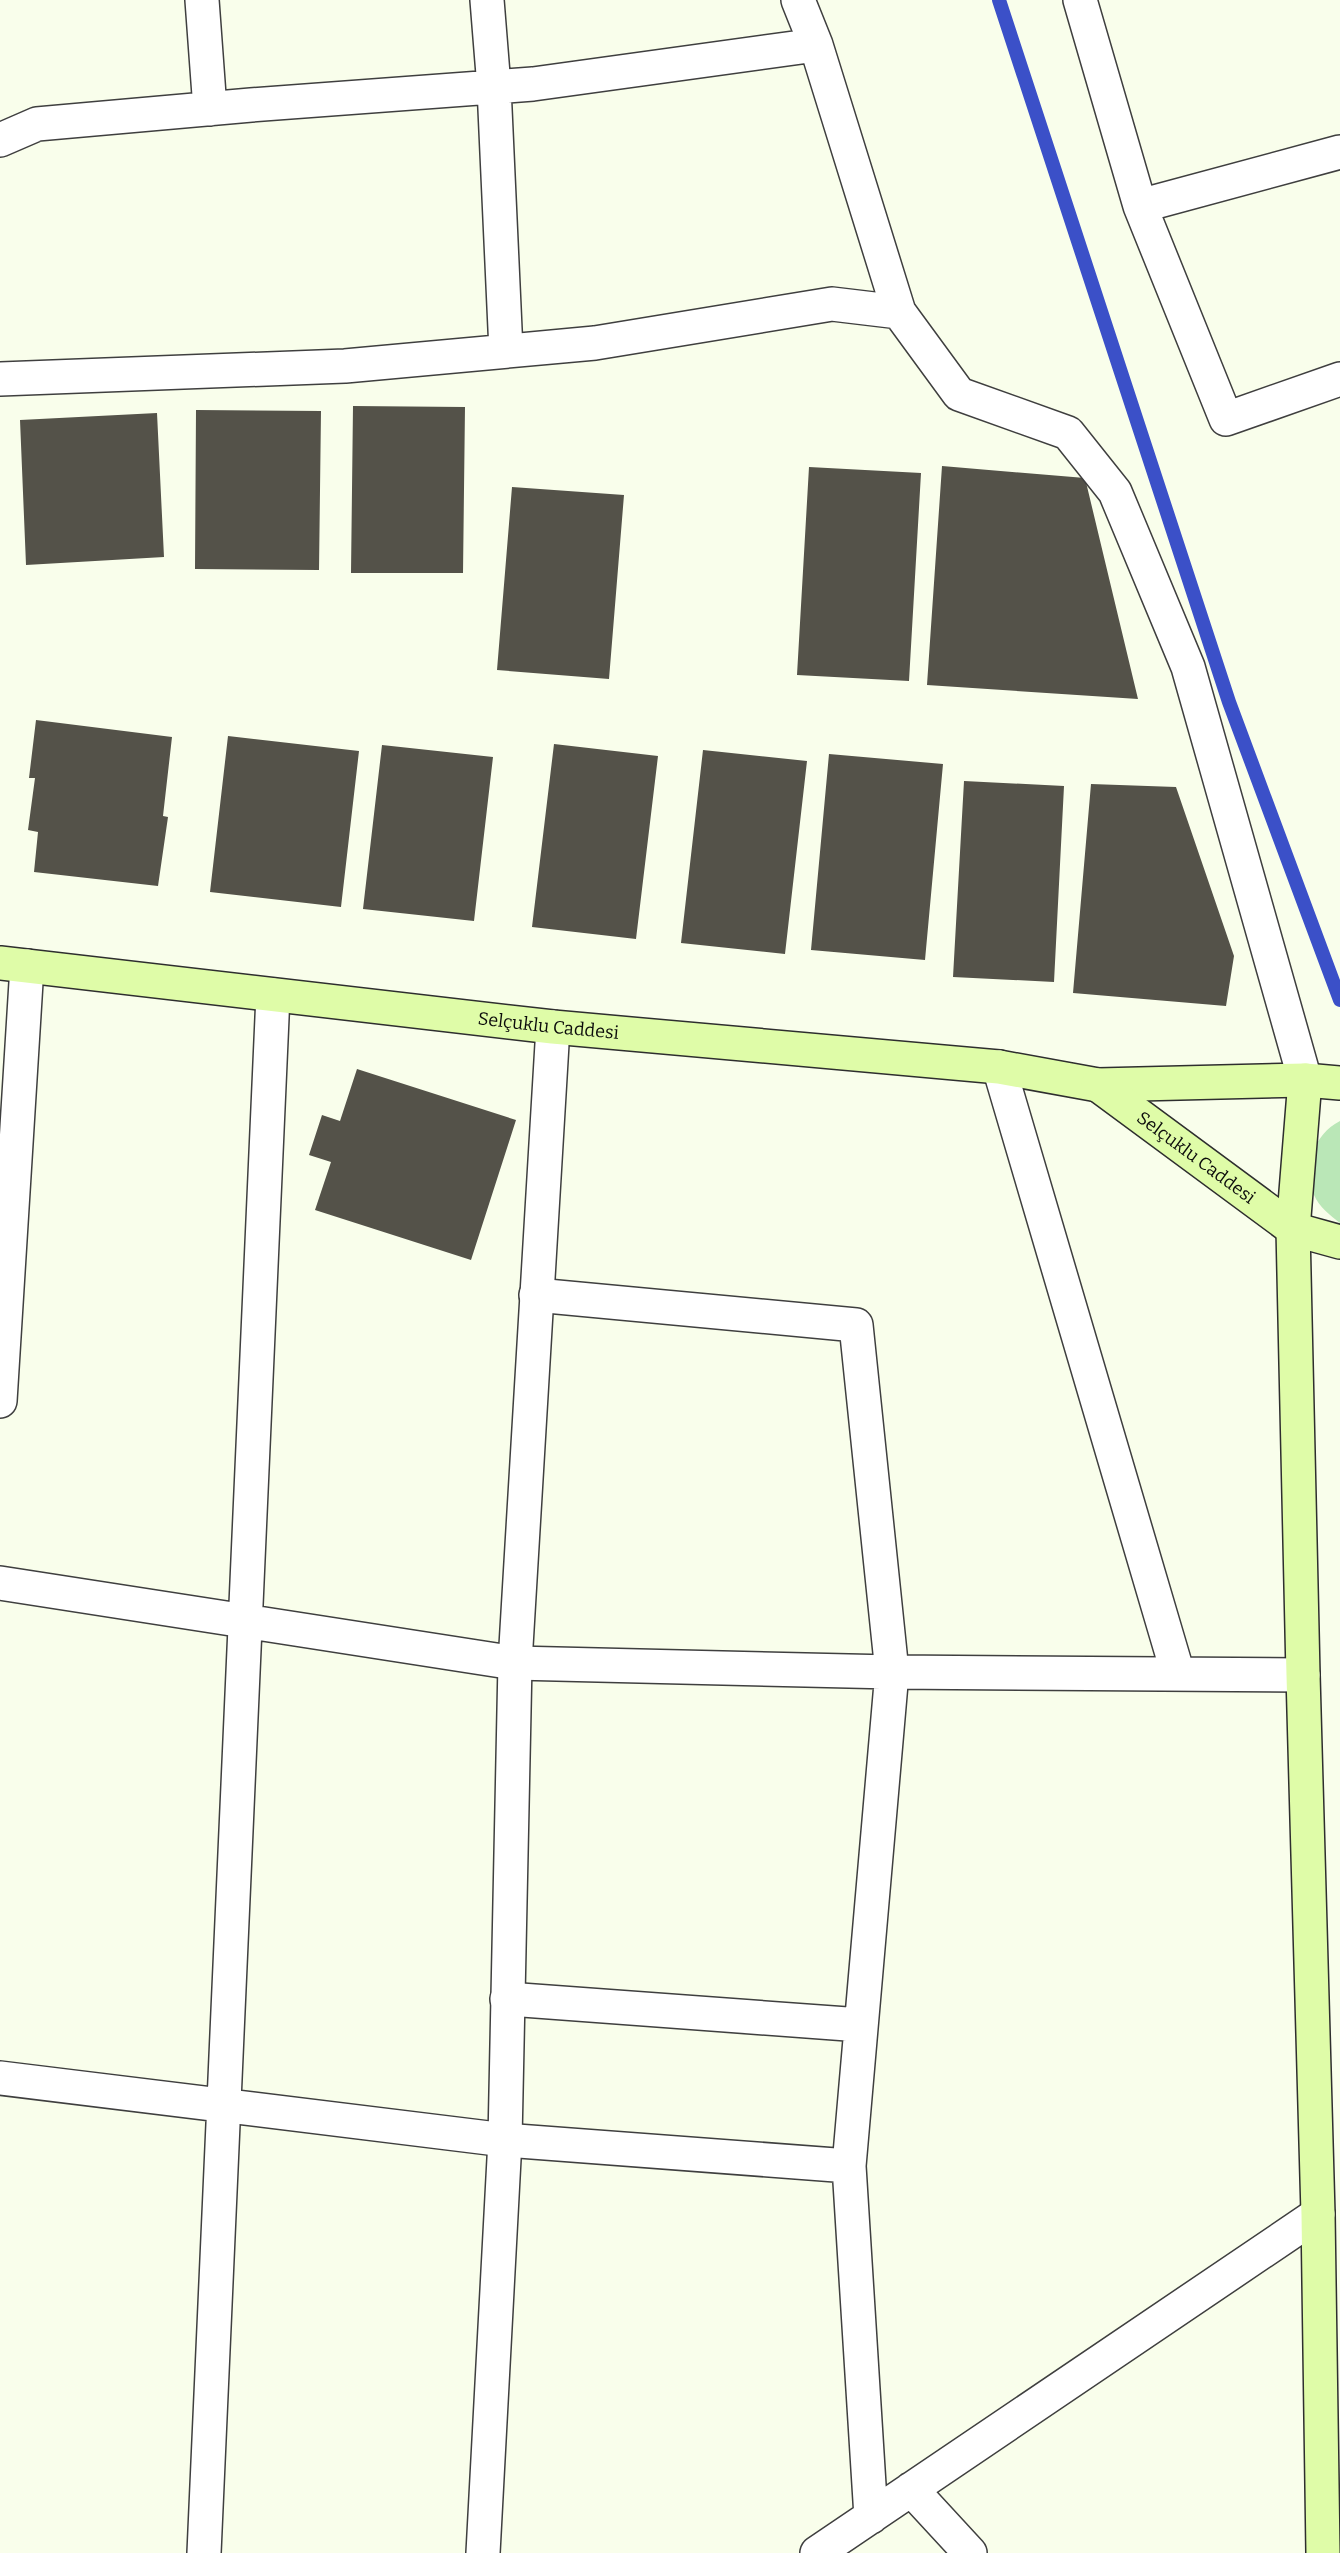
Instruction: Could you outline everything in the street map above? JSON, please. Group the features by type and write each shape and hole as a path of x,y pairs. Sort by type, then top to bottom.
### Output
{"main road":[{"name":"Selçuklu Caddesi","path":"14,965 553,1027 999,1067 1098,1085 1305,1080 1340,1083"},
{"path":"1305,1080 1293,1229 1302,1675 1318,2214 1323,2553"},
{"name":"Selçuklu Caddesi","path":"1098,1085 1293,1229"},
{"path":"1293,1229 1340,1242"}],"street":[{"path":"202,0 210,109"},
{"path":"487,0 494,87 506,351"},
{"path":"798,0 816,45 899,312 959,394 1068,433 1115,492 1188,667 1305,1080"},
{"path":"1080,0 1140,206 1227,419 1340,379"},
{"path":"0,140 38,124 545,83 816,45"},
{"path":"1140,206 1340,152"},
{"path":"0,379 345,366 595,343 832,304 899,312"},
{"path":"0,1401 14,965"},
{"path":"204,2553 273,995"},
{"path":"483,2553 505,2140 515,1663 553,1027"},
{"path":"999,1067 1178,1674"},
{"path":"536,1295 856,1325 892,1672 849,2166 871,2517"},
{"path":"0,1583 515,1663 892,1672 1302,1675"},
{"path":"507,1999 861,2025"},
{"path":"0,2078 505,2140 849,2166"},
{"path":"817,2553 1318,2214"},
{"path":"911,2489 970,2553"},
{"path":"486,2519 501,2553"}],"green space":[{"path":"1340,1121 1340,1223 1325,1211 1316,1199 1309,1174 1317,1143 1323,1134"}],"building":[{"path":"353,406 465,407 463,573 351,573"},
{"path":"196,410 321,411 319,570 195,569"},
{"path":"157,413 164,557 26,565 20,420"},
{"path":"942,466 1085,478 1138,699 927,685"},
{"path":"809,467 921,473 909,681 797,675"},
{"path":"512,487 624,495 609,679 497,670"},
{"path":"36,720 172,737 163,816 168,817 158,886 34,872 38,832 28,830 35,778 29,778"},
{"path":"228,736 359,751 341,907 210,892"},
{"path":"554,744 658,756 636,939 532,927"},
{"path":"382,745 493,757 474,921 363,909"},
{"path":"703,750 807,761 785,954 681,943"},
{"path":"829,754 943,764 925,960 811,950"},
{"path":"964,781 1064,786 1054,982 953,977"},
{"path":"1091,784 1176,787 1234,956 1226,1006 1073,993"},
{"path":"357,1069 516,1120 471,1260 315,1210 331,1162 309,1155 322,1115 340,1121"}],"waterway":[{"path":"999,0 1229,702 1340,1000"}]}
